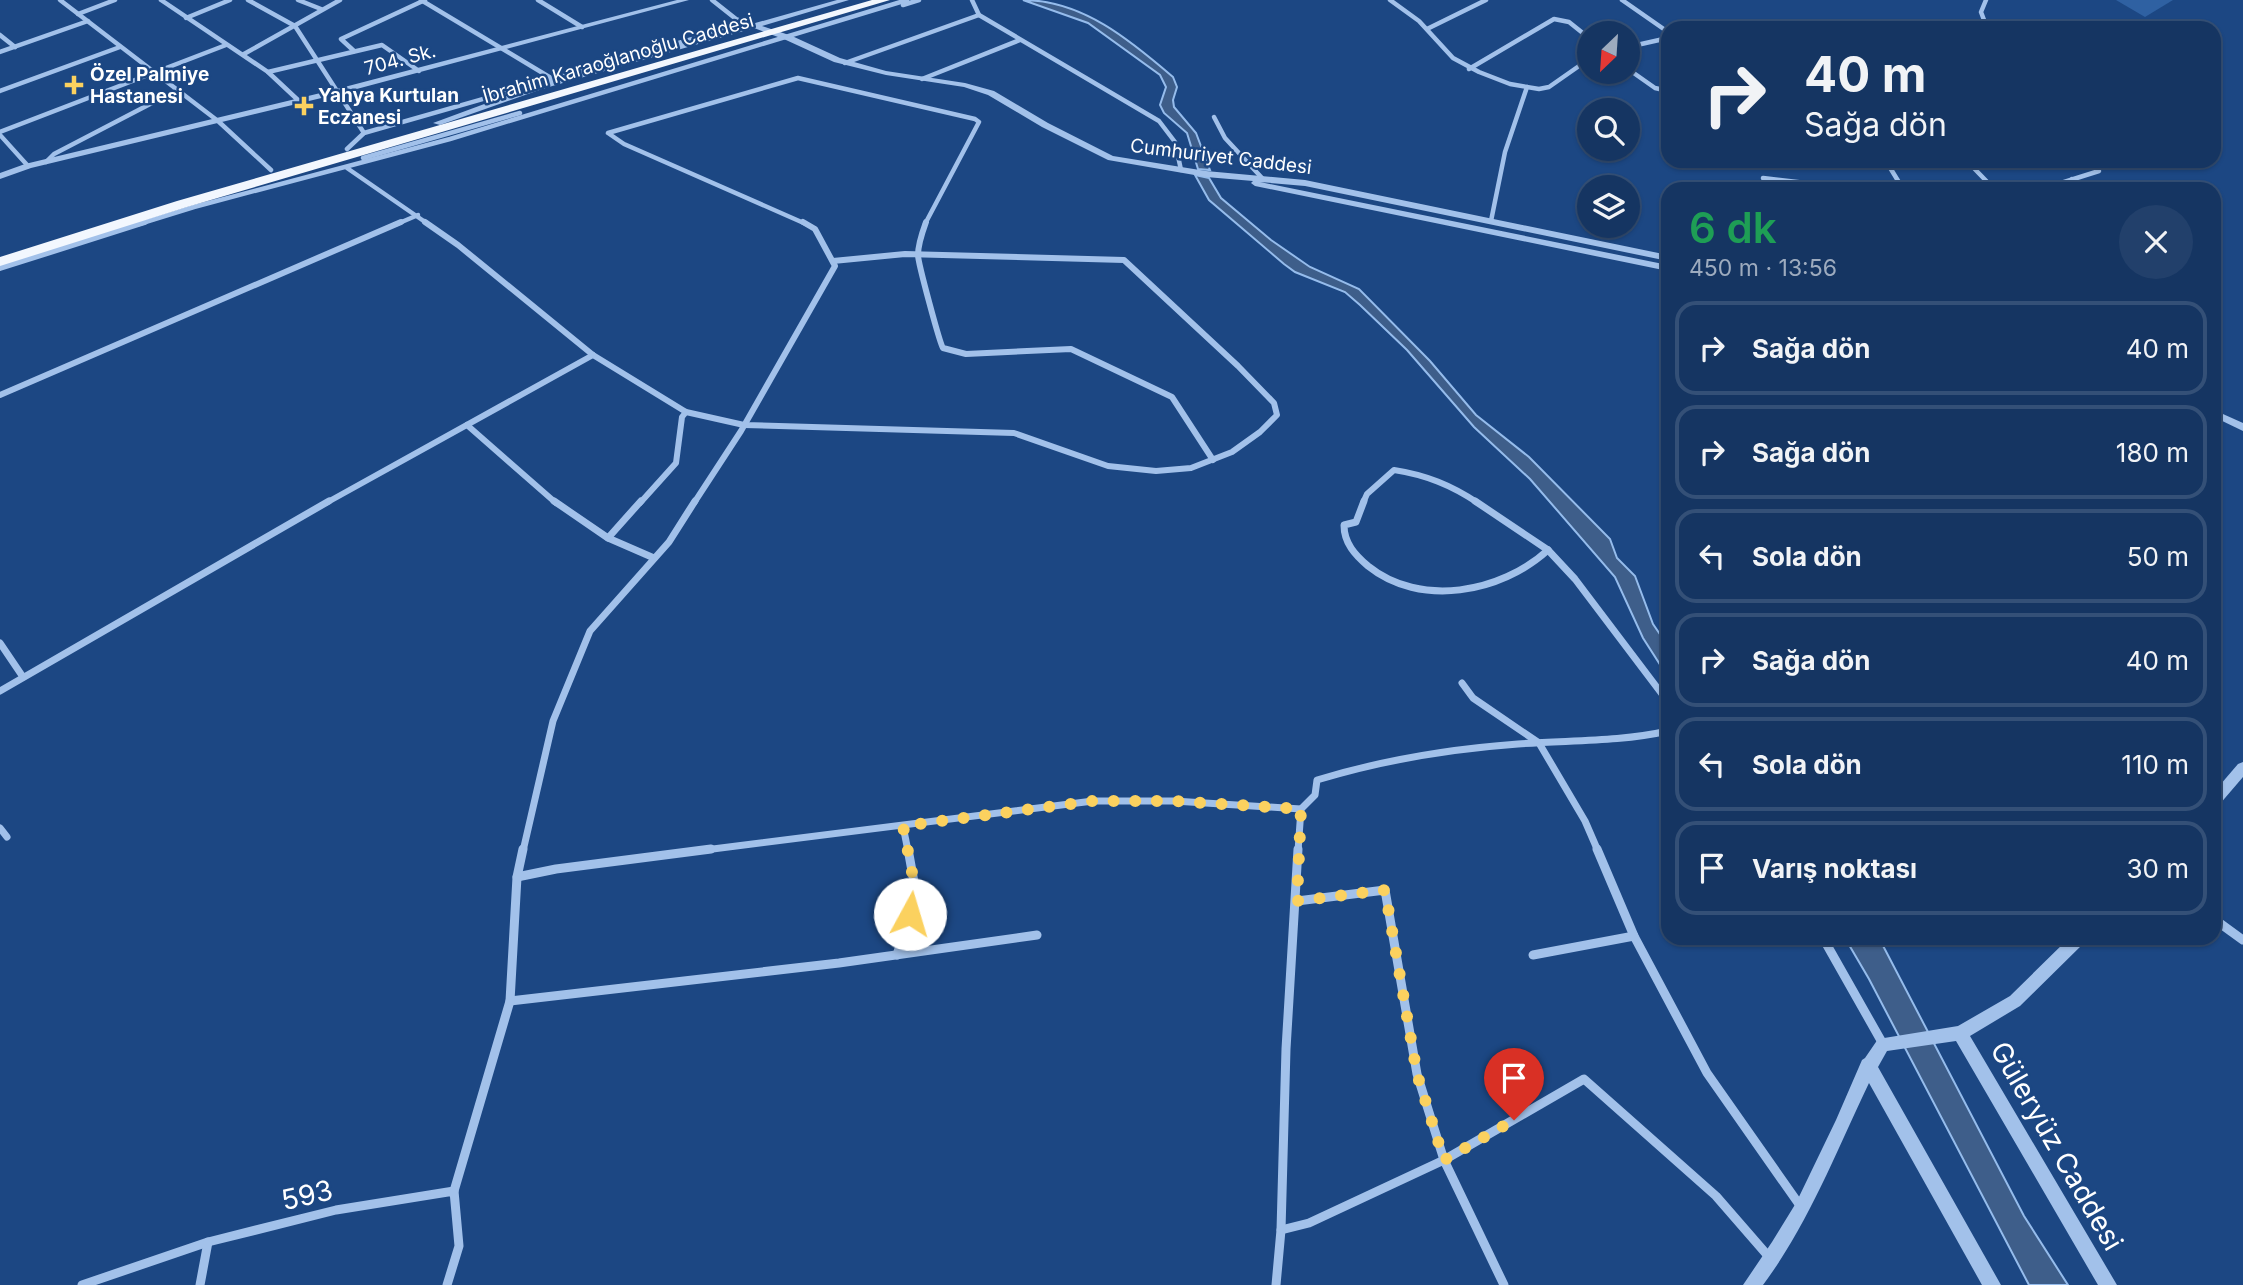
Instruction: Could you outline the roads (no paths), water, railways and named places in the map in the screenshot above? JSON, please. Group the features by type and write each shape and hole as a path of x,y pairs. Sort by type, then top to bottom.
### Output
{"highway":[{"name":"İbrahim Karaoğlanoğlu Caddesi","path":"802,22 864,0"},
{"name":"İbrahim Karaoğlanoğlu Caddesi","path":"0,251 84,223 754,32 884,4"},
{"name":"İbrahim Karaoğlanoğlu Caddesi","path":"0,262 195,200 754,32"}],"street":[{"path":"60,0 218,121 271,170"},
{"path":"78,14 115,0"},
{"path":"160,0 226,45 244,54 299,101"},
{"path":"186,18 230,0"},
{"path":"248,0 295,26 364,133"},
{"path":"298,0 321,9"},
{"path":"244,54 340,0"},
{"path":"354,51 341,39 423,0 551,78"},
{"path":"538,0 582,27"},
{"name":"704. Sk.","path":"0,176 28,166 336,92 685,0"},
{"path":"712,0 754,32 789,38"},
{"path":"754,32 773,20 833,0"},
{"path":"773,20 845,0"},
{"path":"0,268 184,210 347,168 789,38 884,4 907,0"},
{"path":"884,4 919,0"},
{"path":"972,0 979,15 1158,121 1175,142 1181,170"},
{"path":"1390,0 1408,10 1444,50 1469,69 1527,87 1548,87 1577,66"},
{"path":"1396,4 1405,0"},
{"path":"1469,0 1475,5"},
{"path":"1427,29 1486,0"},
{"path":"1622,0 1661,27"},
{"path":"1984,21 1981,12 1986,0"},
{"path":"845,63 979,15"},
{"path":"1469,69 1555,19 1563,18 1577,25"},
{"path":"0,52 88,21"},
{"path":"347,149 364,133 703,36 741,21"},
{"path":"0,35 15,47"},
{"name":"Cumhuriyet Caddesi","path":"789,38 845,63 992,93 1102,156 1223,176 1305,183 1661,256"},
{"path":"922,79 1020,40"},
{"path":"1640,44 1661,40"},
{"path":"28,166 0,133 226,45"},
{"path":"268,72 382,45 419,71"},
{"path":"0,91 120,47"},
{"path":"1640,77 1661,89"},
{"path":"447,1285 459,1246 454,1191 510,1001 517,877 553,721 590,631 669,542 744,425 835,266 815,229 624,144 608,133 798,79 975,118 979,122 925,222 918,254 934,314 937,342 942,349 966,354 1071,349 1172,397 1213,460"},
{"path":"1491,220 1505,152 1527,87"},
{"path":"46,162 54,154 177,90"},
{"path":"1214,117 1225,138 1262,178"},
{"path":"347,168 418,215 593,355 686,412 744,425 1014,433 1108,466 1156,471 1191,468 1232,452 1260,432 1277,415 1274,403 1124,260 918,254 833,261"},
{"path":"1974,168 1988,182"},
{"path":"2063,182 2099,171"},
{"path":"1223,176 1661,267"},
{"path":"1763,178 1798,182"},
{"path":"2072,179 2077,182"},
{"path":"0,395 418,215"},
{"path":"0,691 593,355"},
{"path":"608,537 676,463 682,417 686,412"},
{"path":"2221,416 2243,427"},
{"path":"467,425 563,509 608,537 654,558"},
{"path":"1548,550 1540,560 1509,575 1446,592 1422,591 1374,571 1353,551 1343,534 1344,525 1356,522 1367,494 1394,470 1417,474 1454,487 1548,550 1583,588 1661,693"},
{"path":"0,643 23,677"},
{"path":"1462,683 1473,698 1539,743 1585,821 1634,936 1707,1073 1802,1207"},
{"path":"1276,1285 1281,1230 1286,1049 1301,809 1315,795 1317,780 1356,766 1425,755 1539,743 1640,737 1661,732"},
{"path":"2221,793 2243,768"},
{"path":"517,877 556,869 1093,801 1174,801 1301,809"},
{"path":"897,955 916,893 903,826"},
{"path":"0,828 8,837"},
{"path":"1297,901 1385,890 1417,1074 1444,1160 1504,1285"},
{"path":"2221,924 2243,940"},
{"path":"510,1001 897,955 1037,935"},
{"path":"1533,955 1634,936"},
{"path":"1827,945 1883,1044"},
{"path":"1753,1284 1772,1261 1802,1207 1868,1065 1883,1044 1953,1035 2015,1001 2072,945"},
{"name":"Güleryüz Caddesi","path":"1953,1035 2108,1285"},
{"path":"1868,1065 1992,1285"},
{"path":"1281,1230 1309,1223 1444,1160 1584,1079 1716,1196 1772,1261"},
{"name":"593","path":"82,1285 208,1242 336,1210 454,1191"},
{"path":"200,1285 208,1242"}],"place":[{"name":"Özel Palmiye Hastanesi","path":"74,85"},
{"name":"Yahya Kurtulan Eczanesi","path":"304,106"}]}
